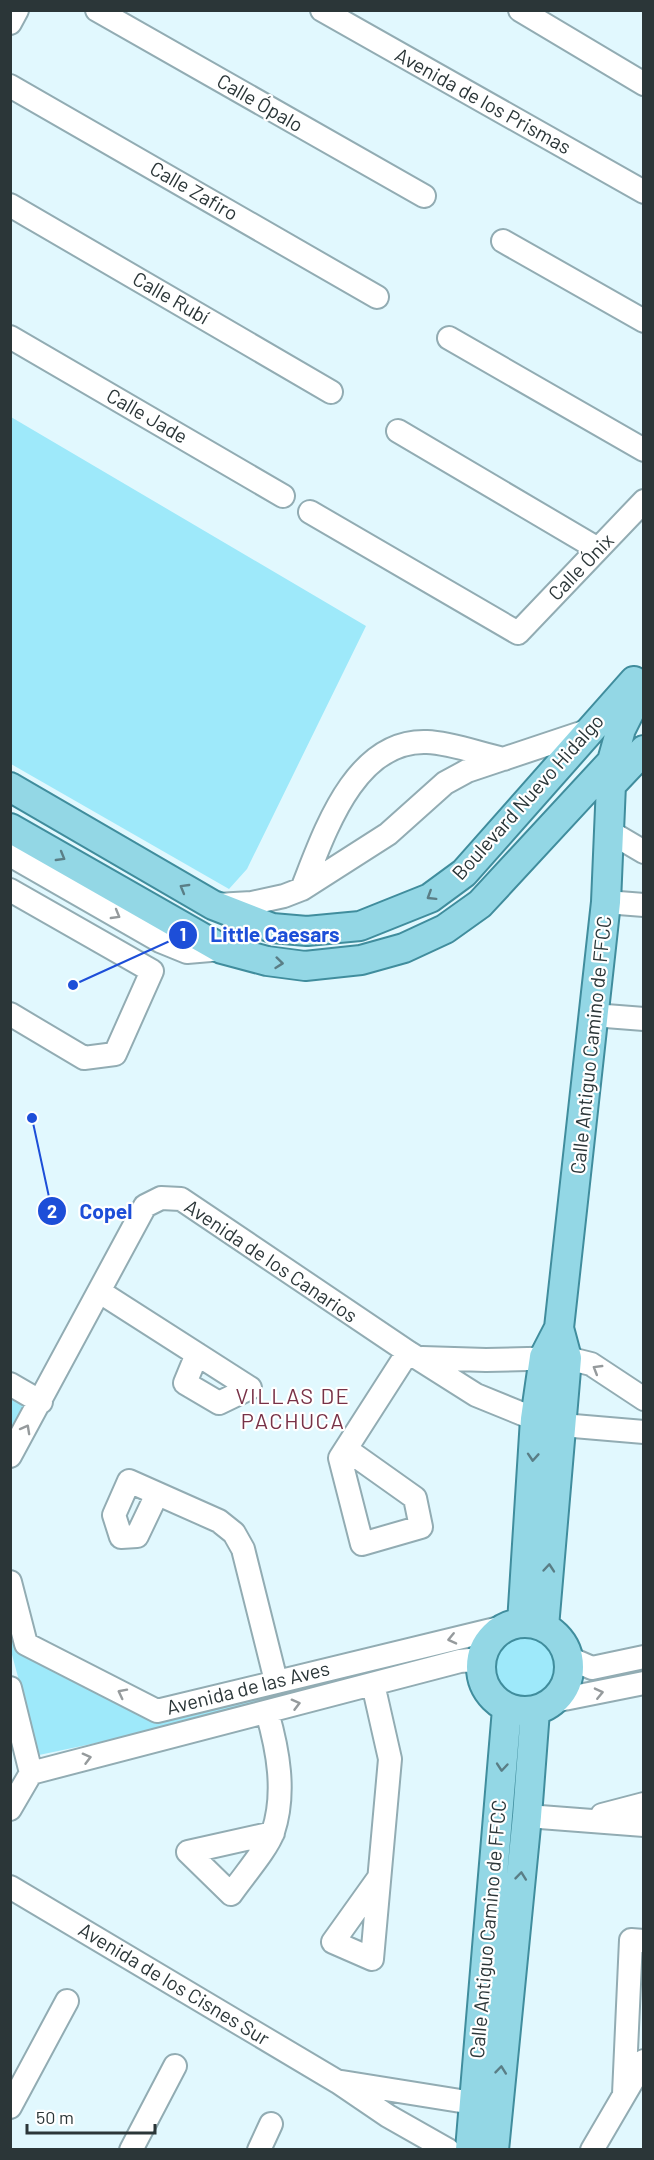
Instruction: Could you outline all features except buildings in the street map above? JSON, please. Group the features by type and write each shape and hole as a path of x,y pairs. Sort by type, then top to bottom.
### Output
{"main road":[{"name":"Boulevard Nuevo Hidalgo","path":"10,787 213,905 273,928 308,931 360,926 430,898 464,873 587,731 644,671"},
{"path":"579,816 597,820 610,832 626,763 621,729 636,699 644,690"},
{"name":"Boulevard Nuevo Hidalgo","path":"10,828 222,949 267,961 305,966 361,960 394,951 446,929 480,904 626,763 644,726"},
{"path":"519,864 547,849 626,763"},
{"name":"Calle Antiguo Camino de FFCC","path":"525,1625 606,902 610,832 626,763"},
{"path":"525,1625 560,1639 569,1658 569,1679 563,1691 532,1707 490,1696 481,1677 482,1655 487,1643 525,1625"},
{"name":"Calle Antiguo Camino de FFCC","path":"470,2150 485,2109 527,1816 532,1707"},
{"name":"Calle Antiguo Camino de FFCC","path":"494,2150 485,2109 532,1707"}],"street":[{"path":"10,23 17,10"},
{"name":"Calle Ópalo","path":"97,10 424,196"},
{"name":"Avenida de los Prismas","path":"322,10 644,192"},
{"path":"520,10 644,84"},
{"name":"Calle Zafiro","path":"10,86 377,297"},
{"name":"Calle Rubí","path":"10,204 332,392"},
{"path":"503,241 644,321"},
{"name":"Calle Jade","path":"10,337 283,496"},
{"path":"449,338 644,450"},
{"path":"398,431 598,549"},
{"name":"Calle Ónix","path":"310,512 518,633 644,501"},
{"path":"213,905 252,903 284,896 302,889 388,834 445,783 467,771 587,731"},
{"path":"302,889 333,814 345,794 376,757 400,746 427,742 505,759"},
{"path":"610,832 644,852"},
{"path":"10,855 160,941 187,952"},
{"path":"10,890 152,971"},
{"path":"606,902 644,905"},
{"path":"10,1014 84,1058 115,1054 152,971 187,952 222,949"},
{"path":"593,1015 644,1019"},
{"name":"Avenida de los Canarios","path":"10,1456 145,1206 161,1198 181,1199 476,1395 549,1422 644,1432"},
{"path":"100,1292 197,1354 250,1388 219,1403 185,1383 197,1354"},
{"path":"346,1449 415,1355 486,1360 555,1358 591,1364 644,1399"},
{"path":"476,1395 474,1381 478,1369 486,1360"},
{"path":"10,1384 41,1402"},
{"path":"157,1494 219,1521 234,1533 243,1549 276,1681"},
{"name":"Avenida de las Aves","path":"10,1582 18,1646 158,1711 276,1681 525,1625"},
{"path":"569,1658 592,1668 644,1657"},
{"name":"Avenida de las Aves","path":"31,1773 470,1660 481,1667"},
{"path":"532,1707 644,1683"},
{"path":"373,1684 390,1759 378,1879"},
{"path":"10,1809 31,1773 11,1692"},
{"path":"158,1711 166,1737"},
{"path":"267,1712 278,1752 279,1791 273,1833"},
{"path":"588,1819 644,1804"},
{"path":"527,1816 644,1825"},
{"name":"Avenida de los Cisnes Sur","path":"10,1887 448,2150"},
{"path":"624,2094 631,1940 644,1941"},
{"path":"10,2107 68,2001"},
{"path":"592,2150 644,2061"},
{"path":"131,2150 175,2066"},
{"name":"Avenida de los Cisnes Sur","path":"338,2082 397,2091 485,2109"},
{"path":"388,2116 390,2102 397,2091"},
{"path":"259,2150 271,2124"}],"shaded area":[{"path":"11,417 366,626 247,869 229,889 11,764"},
{"path":"11,1390 32,1403 11,1445"},
{"path":"10,1597 20,1637 155,1715 277,1683 537,1630 557,1651 561,1659 561,1670 559,1681 546,1699 526,1708 505,1702 485,1681 485,1652 158,1730 39,1755 11,1651"}],"place":[{"name":"Little Caesars","path":"73,985"},
{"name":"Copel","path":"32,1118"}],"district":[{"name":"VILLAS DE PACHUCA","path":"293,1408"}]}
